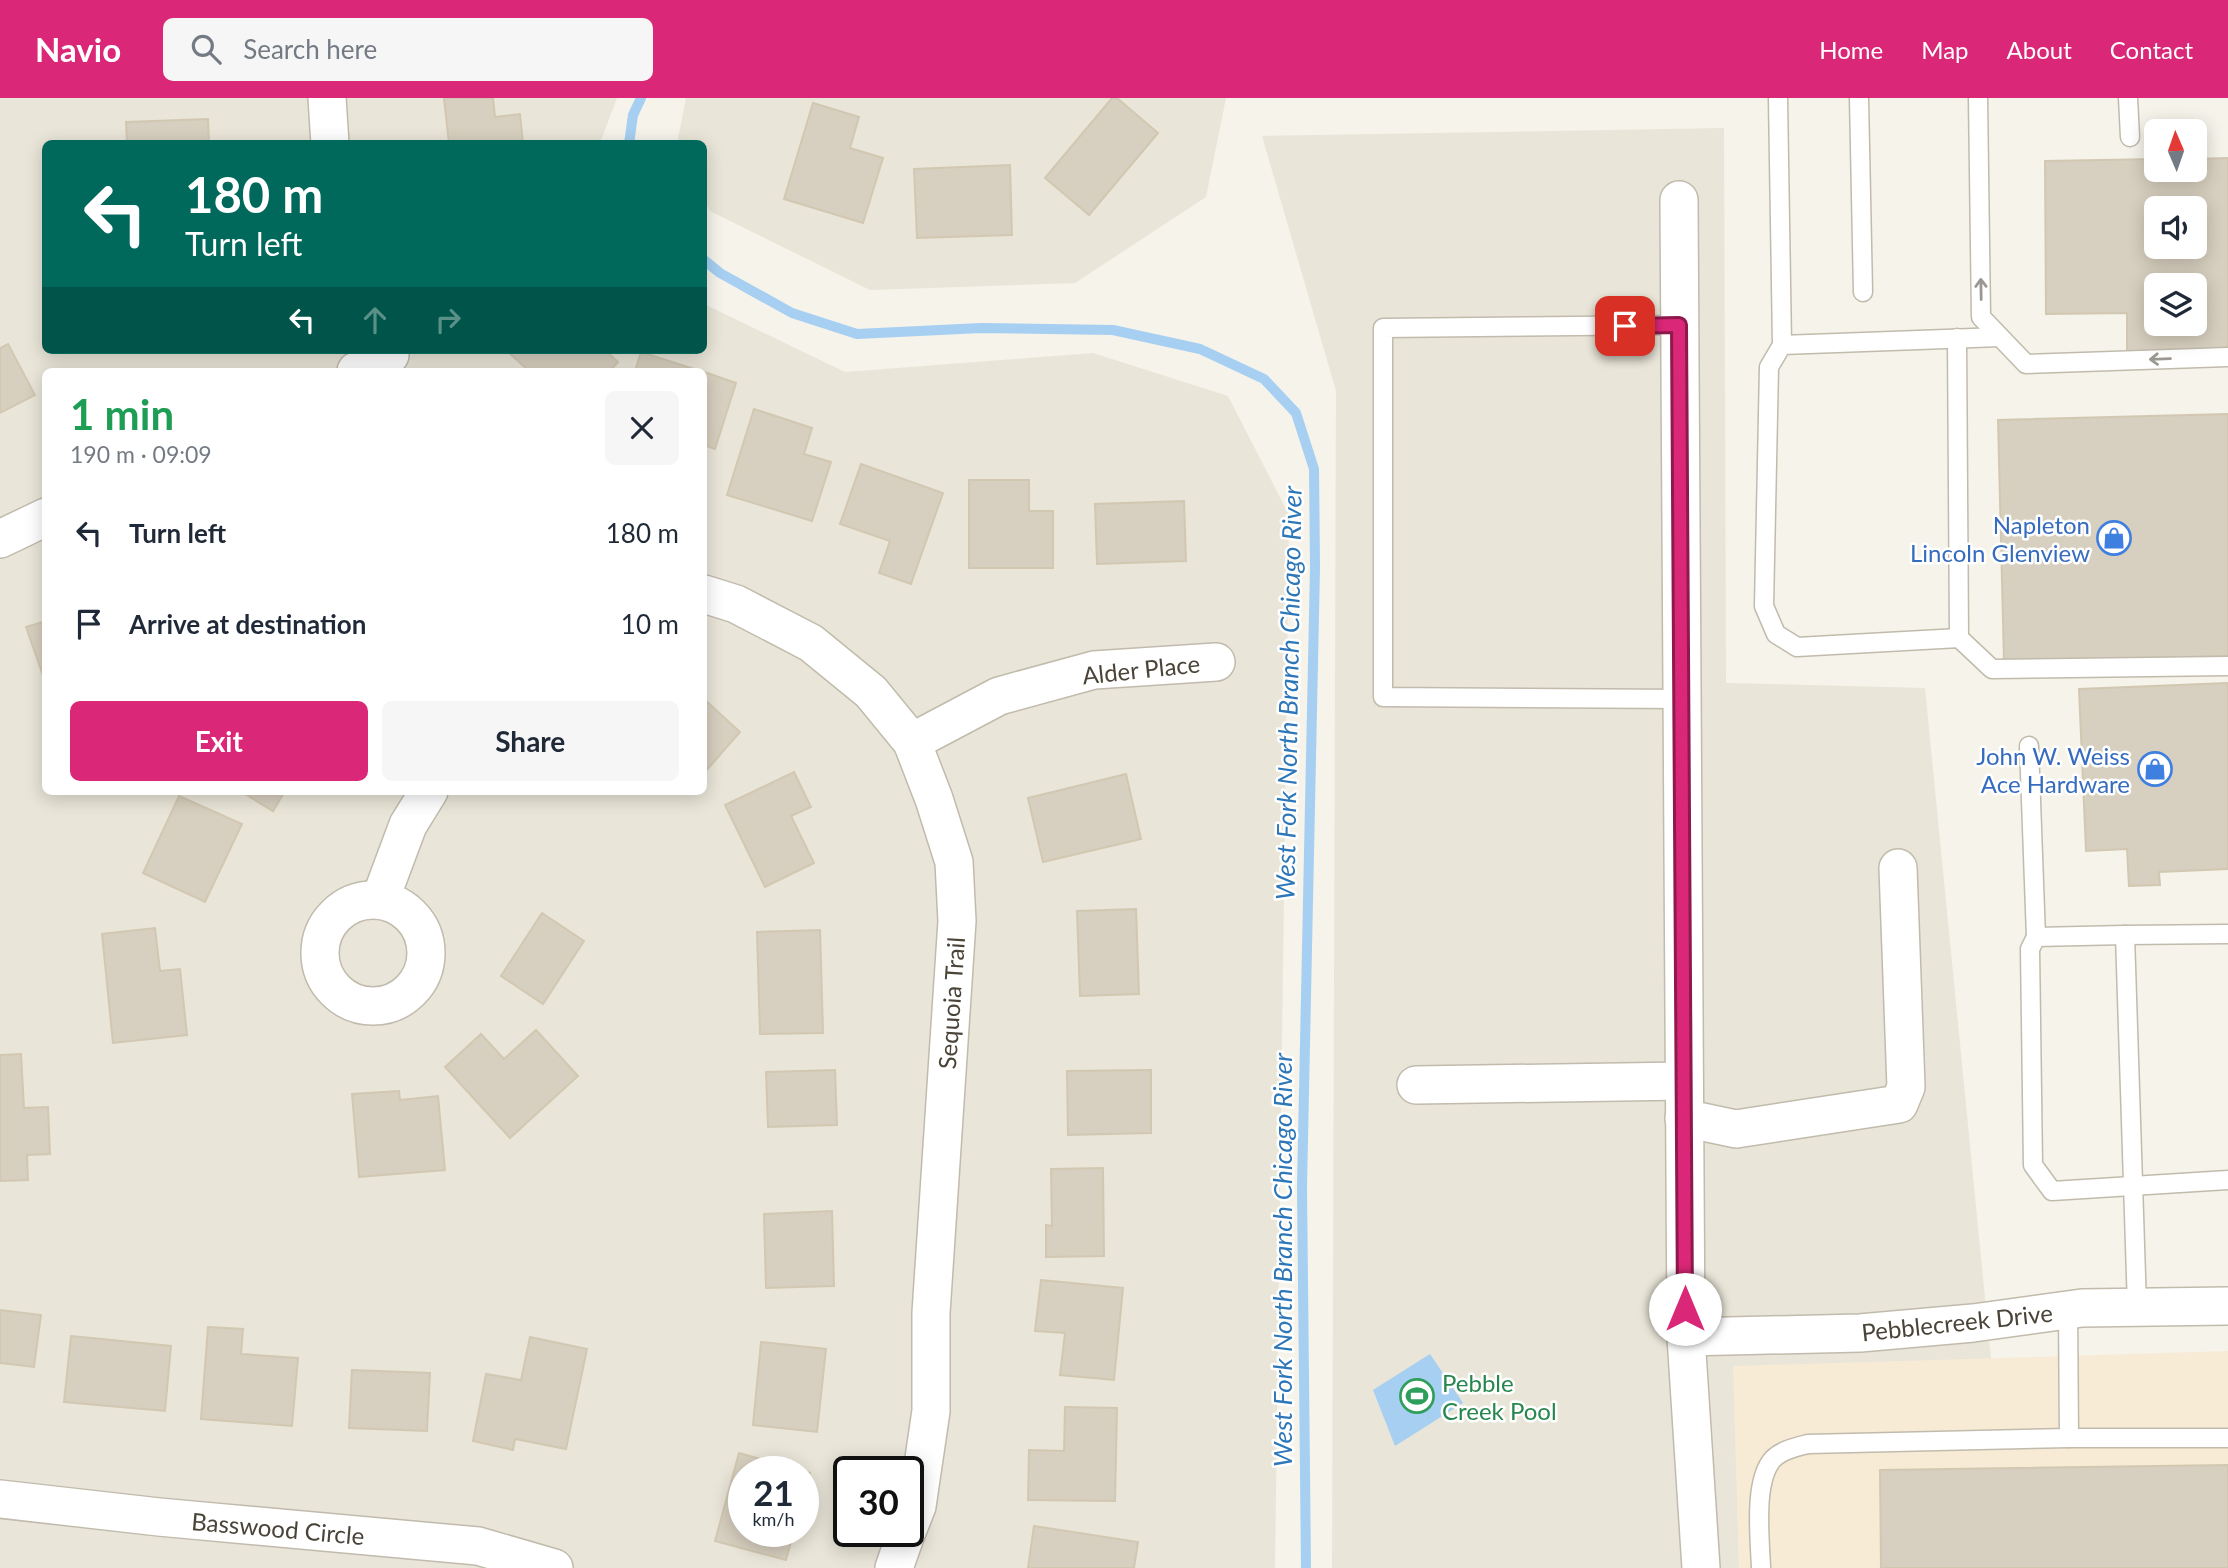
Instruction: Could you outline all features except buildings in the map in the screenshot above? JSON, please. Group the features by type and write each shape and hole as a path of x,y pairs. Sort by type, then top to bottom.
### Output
{"street":[{"path":"327,98 330,140"},
{"path":"1679,200 1686,1336 1701,1568"},
{"path":"365,368 393,359"},
{"path":"0,539 42,519"},
{"name":"Sequoia Trail","path":"707,595 736,604 811,643 871,692 912,742 954,862 957,921 931,1313 931,1411 924,1458"},
{"name":"Alder Place","path":"912,742 999,696 1094,670 1216,662"},
{"path":"380,900 408,825 427,795"},
{"path":"1684,1118 1736,1129 1899,1104 1906,1087 1898,868"},
{"path":"1416,1085 1684,1081"},
{"name":"Pebblecreek Drive","path":"1686,1336 1860,1334 1973,1324 2068,1310 2228,1306"},
{"name":"Basswood Circle","path":"0,1499 478,1546 554,1568"},
{"name":"Sequoia Trail","path":"894,1568 902,1547"}],"lane":[{"path":"1778,98 1782,345 1769,367 1764,606 1776,634 1797,647 1959,638 1992,668 2228,666"},
{"path":"1859,98 1863,292"},
{"path":"1978,98 1981,317 2026,364 2228,357"},
{"path":"2128,98 2130,137"},
{"path":"1679,325 1383,328 1383,697 1682,699"},
{"path":"1782,345 2000,337"},
{"path":"1957,338 1959,638"},
{"path":"2029,746 2036,937 2030,948 2033,1165 2052,1191 2228,1180"},
{"path":"2036,937 2228,934"},
{"path":"2125,936 2137,1307"},
{"path":"2068,1310 2069,1438"},
{"path":"1761,1568 1762,1483 1773,1460 1790,1448 1808,1444 2069,1438 2228,1438"}],"shaded area":[{"path":"0,98 617,98 601,140 42,140 42,354 707,354 707,305 845,372 1093,353 1228,396 1289,515 1275,1568 0,1568"},
{"path":"686,98 1226,98 1206,197 1075,283 870,290 710,211 707,205 707,140 678,140"},
{"path":"1724,128 1726,683 1925,688 1991,1359 1734,1367 1739,1568 1332,1568 1336,391 1262,136"},
{"path":"2228,1351 2228,1568 1739,1568 1733,1366"}],"water":[{"name":"Pebble Creek Pool","path":"1430,1354 1463,1403 1395,1446 1373,1390"}],"waterway":[{"name":"West Fork North Branch Chicago River","path":"630,140 633,115 641,98"},
{"name":"West Fork North Branch Chicago River","path":"707,262 720,273 792,313 857,334 981,328 1113,330 1200,349 1264,379 1296,413 1314,469 1315,567 1302,1187 1306,1568"}],"place":[{"name":"Napleton Lincoln Glenview","path":"2114,538"},
{"name":"John W. Weiss Ace Hardware","path":"2155,769"},
{"name":"Pebble Creek Pool","path":"1417,1396"}],"route":[{"path":"1625,326 1679,325 1685,1309"}]}
